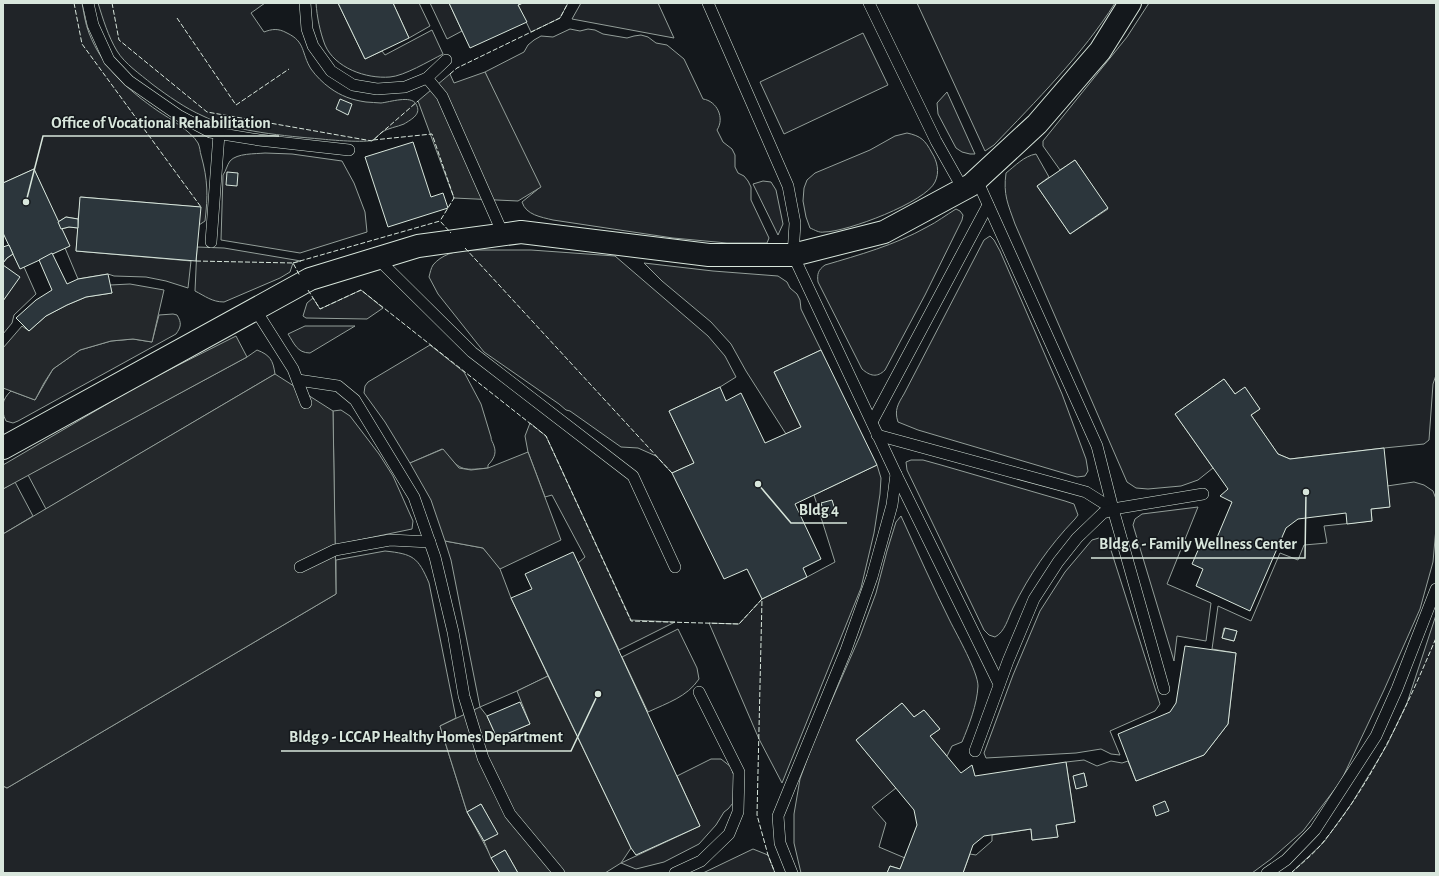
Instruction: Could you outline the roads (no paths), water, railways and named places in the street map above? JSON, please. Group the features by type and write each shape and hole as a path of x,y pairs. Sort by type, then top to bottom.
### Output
{"street":[{"path":"3,448 310,279 418,246 521,232 709,255 793,255 884,232 970,184 1037,124 1100,51 1130,3"}],"lane":[{"path":"88,3 93,26 110,60 129,81 178,115 210,132 219,134 349,150"},
{"path":"305,3 307,29 313,46 331,71 353,85 377,89 405,87 427,78 446,60"},
{"path":"708,3 788,186 795,223 793,255 896,474 999,684"},
{"path":"869,3 936,141 988,205 1097,446 1113,510 1164,689"},
{"path":"427,78 442,96 503,234"},
{"path":"211,242 219,134"},
{"path":"872,422 988,205"},
{"path":"377,258 472,352 633,476 675,567"},
{"path":"255,309 293,369 306,403"},
{"path":"298,380 338,386 354,400 414,497 435,557 453,632 464,696 483,758 510,814 558,873"},
{"path":"877,434 1086,492 1113,510"},
{"path":"792,873 780,843 778,816 846,650 872,577 892,505 896,474"},
{"path":"975,752 999,684 1034,599 1054,568 1077,538 1103,513 1203,494"},
{"path":"300,567 335,550 390,540 430,542"},
{"path":"1267,873 1286,860 1315,830 1376,736 1397,689 1436,589"},
{"path":"675,873 701,861 729,834 738,812 739,772 699,692"}],"place":[{"name":"Office of Vocational Rehabilitation","path":"26,202"},
{"name":"Bldg 4","path":"758,484"},
{"name":"Bldg 6 - Family Wellness Center","path":"1306,492"},
{"name":"Bldg 9 - LCCAP Healthy Homes Department","path":"598,694"}]}
